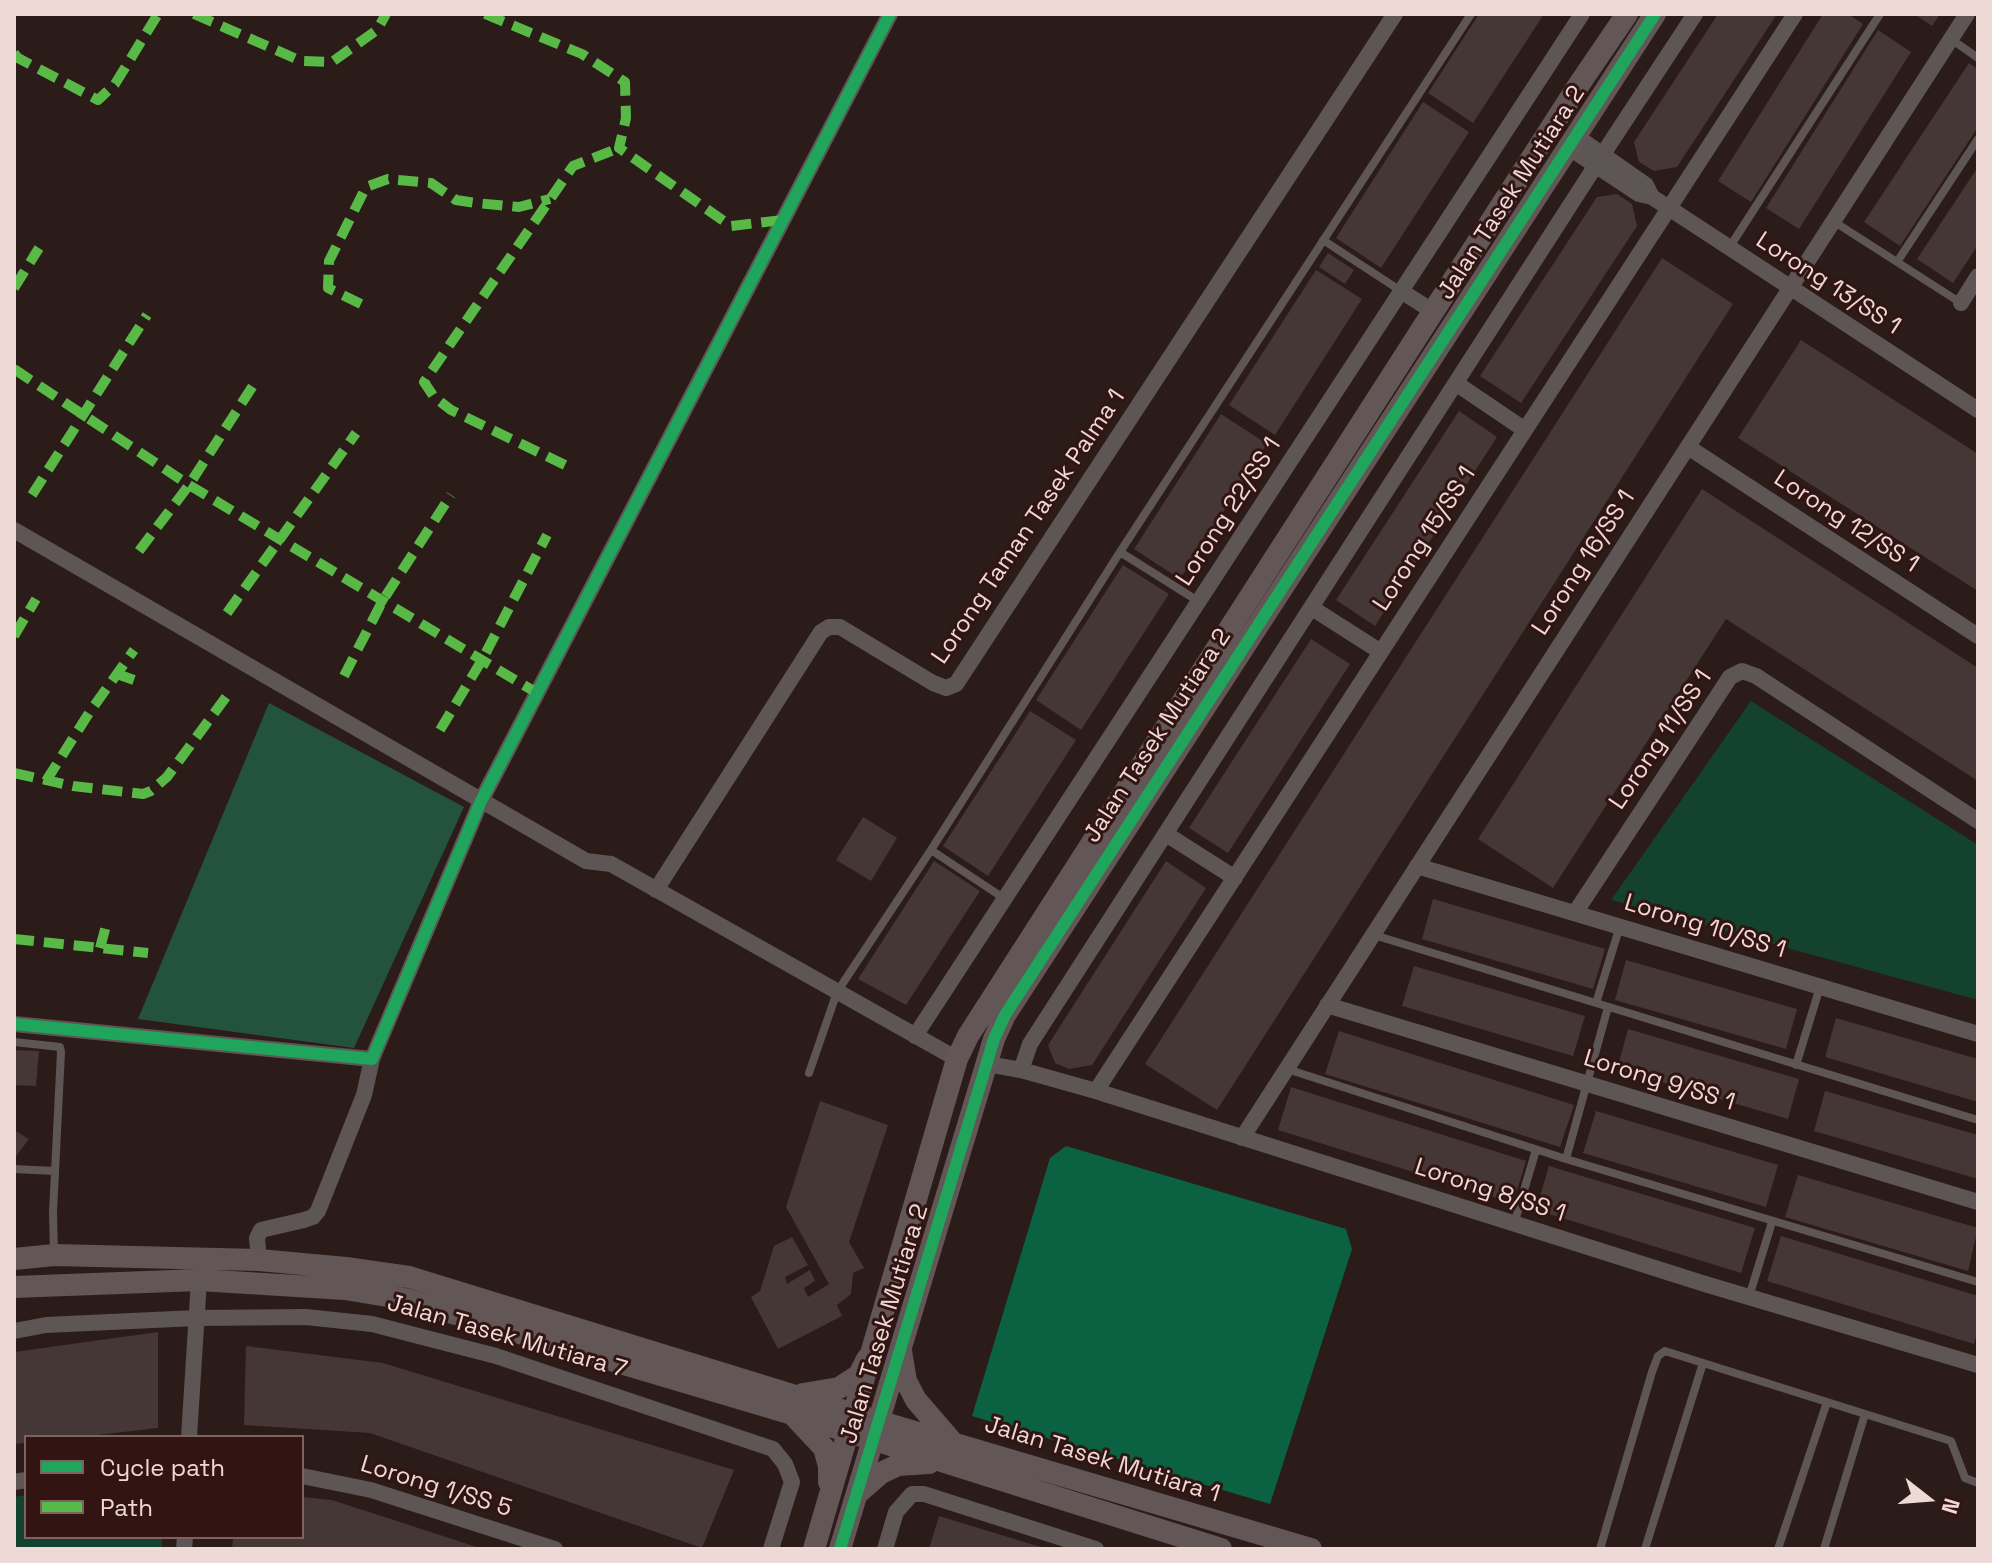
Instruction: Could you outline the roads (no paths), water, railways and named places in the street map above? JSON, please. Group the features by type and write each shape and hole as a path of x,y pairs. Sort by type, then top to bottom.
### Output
{"street":[{"path":"259,1260 257,1238 261,1230 313,1217 318,1211 364,1095 372,1059 481,801 890,14"},
{"name":"Lorong Taman Tasek Palma 1","path":"656,890 821,632 829,627 840,627 933,683 946,688 956,684 1395,14"},
{"name":"Lorong 22/SS 1","path":"915,1036 1582,14"},
{"name":"Jalan Tasek Mutiara 2","path":"814,1549 957,1059 979,1018 1627,14"},
{"name":"Jalan Tasek Mutiara 2","path":"840,1549 987,1064 1005,1015 1655,14"},
{"path":"1021,1070 1030,1044 1695,14"},
{"name":"Lorong 15/SS 1","path":"1096,1091 1795,14"},
{"name":"Lorong 16/SS 1","path":"1242,1138 1967,14"},
{"path":"1523,171 1545,152 1571,140 1570,114 1578,86"},
{"name":"Lorong 13/SS 1","path":"1571,140 1639,194 1652,197 1978,410"},
{"path":"1961,303 1978,276"},
{"path":"1401,291 1434,312"},
{"path":"1457,384 1525,430"},
{"name":"Lorong 12/SS 1","path":"1688,447 1978,636"},
{"path":"14,530 586,861 611,864 957,1059"},
{"path":"1312,608 1381,652"},
{"name":"Lorong 11/SS 1","path":"1575,913 1730,677 1742,671 1756,676 1978,821"},
{"path":"1166,834 1235,878"},
{"name":"Lorong 10/SS 1","path":"1417,866 1978,1034"},
{"name":"Lorong 9/SS 1","path":"1327,1005 1978,1202"},
{"path":"14,1024 372,1059"},
{"name":"Lorong 8/SS 1","path":"987,1064 1096,1091 1514,1224 1978,1365"},
{"name":"Jalan Tasek Mutiara 7","path":"14,1259 54,1255 259,1260 409,1277 875,1431"},
{"path":"189,1435 199,1280"},
{"name":"Jalan Tasek Mutiara 7","path":"14,1287 199,1280 345,1289 405,1299 795,1404"},
{"name":"Jalan Tasek Mutiara 7","path":"14,1331 46,1325 306,1317 372,1324 496,1356 773,1449 785,1464 792,1482 771,1549"},
{"path":"828,1500 829,1466 824,1448 795,1404 839,1388 859,1375 875,1343"},
{"path":"856,1494 881,1473 898,1465 949,1453 906,1381 900,1346"},
{"name":"Jalan Tasek Mutiara 1","path":"875,1431 1311,1549"},
{"name":"Jalan Tasek Mutiara 1","path":"949,1453 1221,1549"},
{"name":"Lorong 1/SS 5","path":"304,1476 371,1490 555,1549"},
{"path":"885,1549 896,1512 912,1494 924,1494 1096,1549"}],"lane":[{"path":"809,1073 837,992 1471,14"},
{"path":"1729,248 1879,15"},
{"path":"1951,39 1978,58"},
{"path":"1897,262 1978,139"},
{"path":"1833,221 1961,303"},
{"path":"1323,240 1401,291"},
{"path":"1120,552 1199,602"},
{"path":"931,850 1005,899"},
{"path":"1596,1003 1620,926"},
{"path":"1373,934 1978,1120"},
{"path":"1796,1065 1820,987"},
{"path":"1566,1159 1608,1007"},
{"path":"14,1042 60,1047 61,1052 54,1255"},
{"path":"1286,1069 1772,1222 1977,1279"},
{"path":"1514,1224 1536,1150"},
{"path":"14,1169 55,1171"},
{"path":"1749,1297 1772,1222"},
{"path":"1600,1549 1658,1356 1665,1351 1951,1441 1965,1478 1978,1483"},
{"path":"1645,1549 1703,1363"},
{"path":"1778,1549 1827,1402"},
{"path":"1824,1549 1865,1414"}]}
